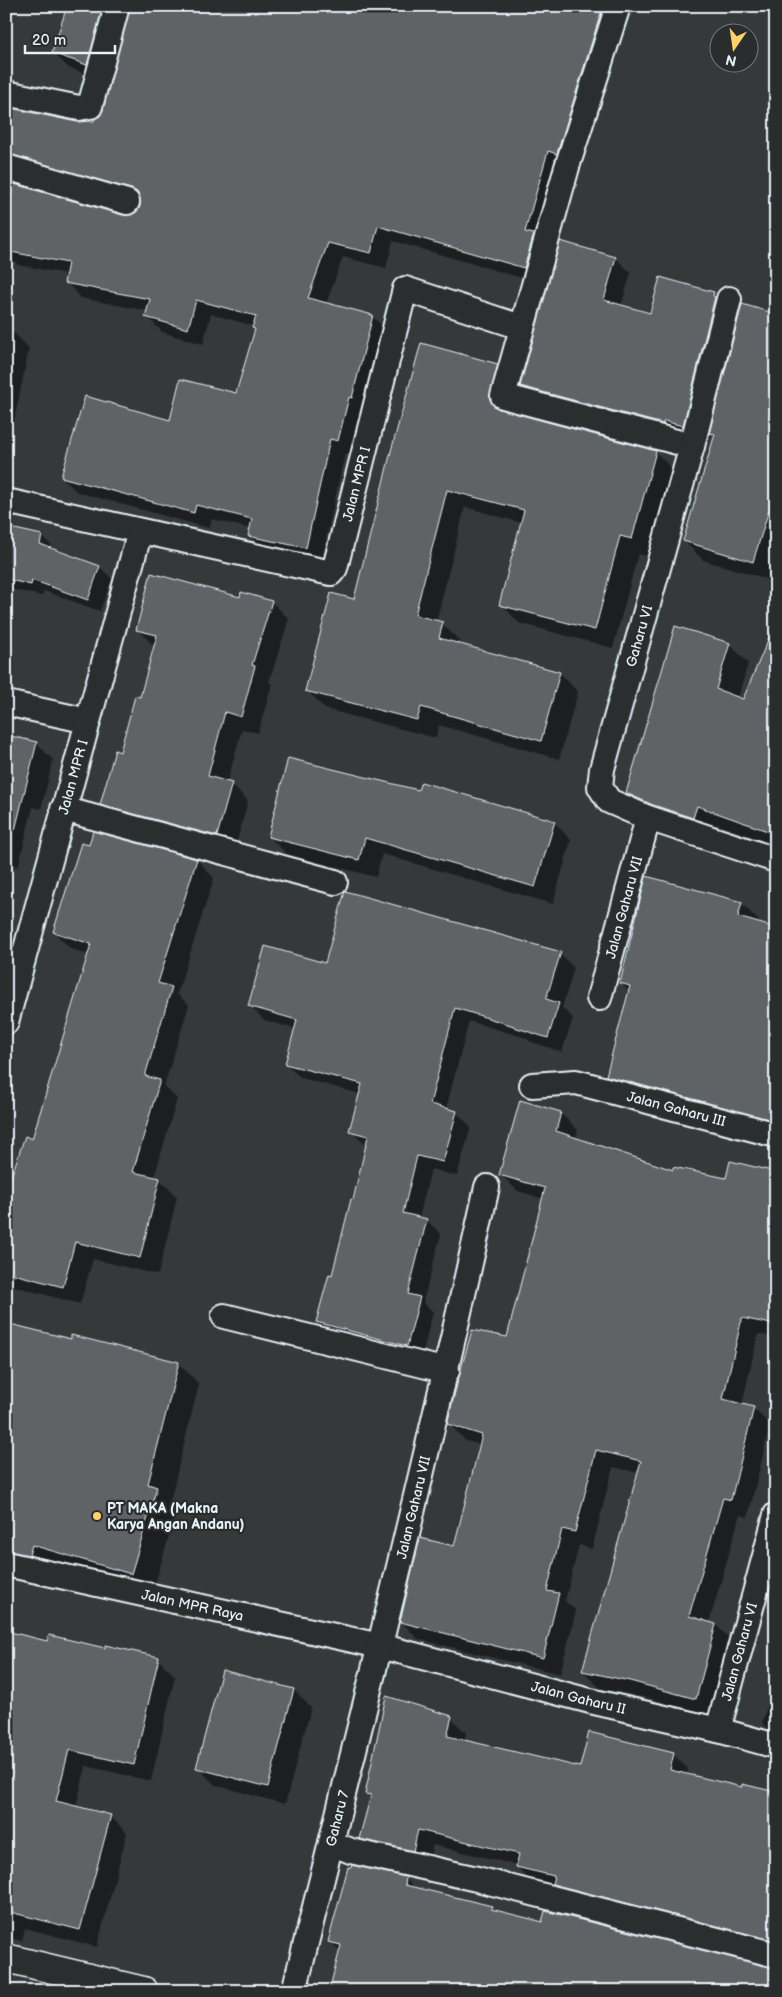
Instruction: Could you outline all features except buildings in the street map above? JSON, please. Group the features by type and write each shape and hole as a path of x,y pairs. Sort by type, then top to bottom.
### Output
{"street":[{"path":"6,93 79,108 90,106 117,6"},
{"path":"618,6 567,167 502,396 692,446"},
{"path":"6,167 127,202"},
{"name":"Jalan MPR I","path":"6,501 329,573 334,571 404,289 521,327"},
{"name":"Gaharu VI","path":"729,299 692,446 602,769 600,787 609,801 648,818 776,860"},
{"name":"Jalan MPR I","path":"6,1022 140,531"},
{"path":"6,703 88,721"},
{"path":"63,810 335,882"},
{"name":"Jalan Gaharu VII","path":"599,998 648,818"},
{"name":"Jalan Gaharu III","path":"532,1085 576,1082 776,1135"},
{"name":"Jalan Gaharu VII","path":"380,1646 447,1371 488,1187"},
{"path":"224,1316 447,1371"},
{"name":"Jalan Gaharu VI","path":"718,1730 776,1516"},
{"name":"Jalan MPR Raya","path":"6,1564 380,1646"},
{"name":"Jalan Gaharu II","path":"380,1646 590,1701 718,1730 776,1746"},
{"name":"Gaharu 7","path":"294,1991 380,1646"},
{"path":"331,1843 351,1850 486,1881 776,1955"},
{"path":"6,1958 144,1991"}],"place":[{"name":"PT MAKA (Makna Karya Angan Andanu)","path":"97,1516"}]}
